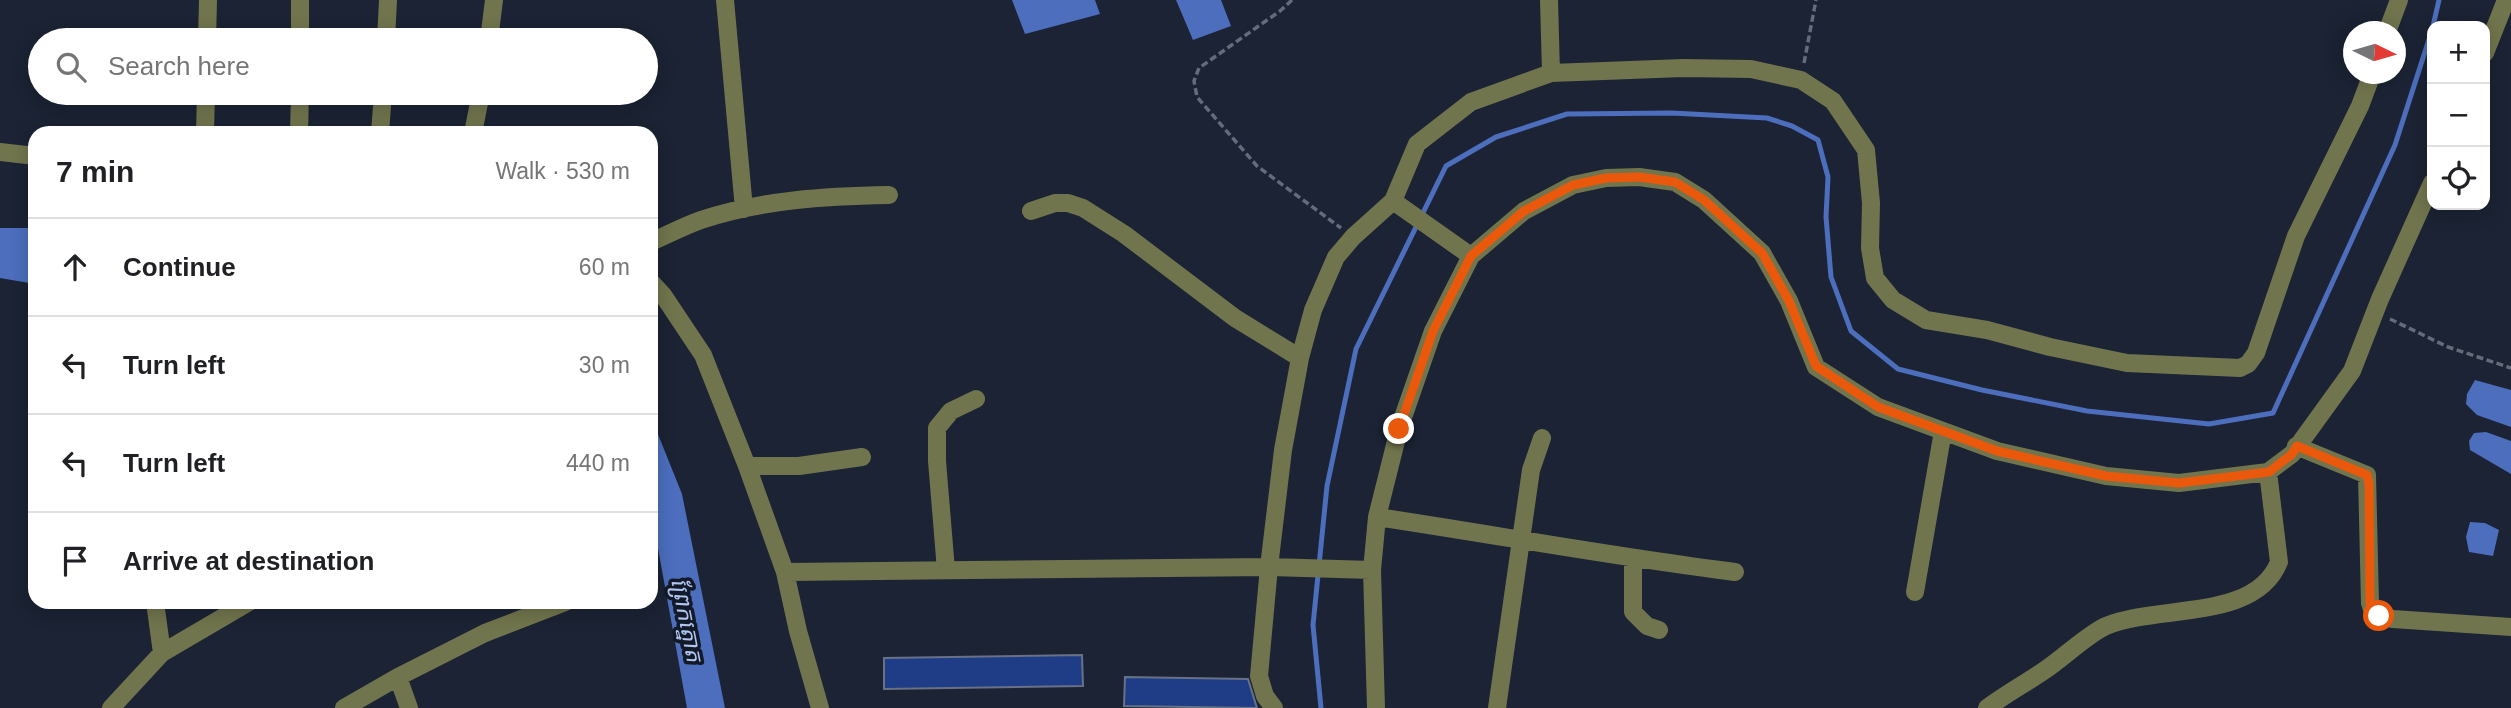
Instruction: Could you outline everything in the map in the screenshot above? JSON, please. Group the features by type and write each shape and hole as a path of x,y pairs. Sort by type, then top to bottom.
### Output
{"street":[{"path":"207,28 208,0"},
{"path":"300,0 300,28"},
{"path":"387,28 388,0"},
{"path":"490,28 494,0"},
{"path":"724,0 744,209"},
{"path":"1549,0 1551,73"},
{"path":"2391,21 2399,0"},
{"path":"2490,40 2506,0"},
{"path":"1273,708 1265,696 1259,676 1269,567 1283,450 1300,358 1313,310 1336,257 1353,237 1393,201 1418,145 1471,102 1551,73 1683,68 1751,69 1801,80 1833,101 1866,150 1871,202 1870,248 1875,278 1893,300 1926,320 1987,330 2127,363 2240,368 2248,364 2256,353 2296,236 2368,84"},
{"path":"205,126 206,105"},
{"path":"299,126 300,105"},
{"path":"381,126 382,105"},
{"path":"474,126 479,105"},
{"path":"0,152 28,155"},
{"path":"1376,708 1373,570 1377,517 1399,429 1433,331 1471,256 1524,211 1573,185 1606,178 1639,177 1675,182 1704,200 1762,253 1789,301 1816,366 1878,407 1997,451 2106,476 2179,483 2269,472 2292,454 2352,371 2380,299 2427,194"},
{"path":"658,239 701,220 744,209 834,196 889,195"},
{"path":"1393,201 1471,256"},
{"path":"1031,211 1055,203 1068,202 1083,208 1124,234 1235,318 1300,358"},
{"path":"658,290 703,355 747,466 785,572 797,631 820,708"},
{"path":"946,570 937,428 951,411 976,399"},
{"path":"1915,592 1943,431"},
{"path":"1497,708 1531,470 1542,438"},
{"path":"2297,446 2367,475 2372,611 2379,616 2393,619 2511,627"},
{"path":"747,466 799,467 862,457"},
{"path":"1987,708 2105,626 2147,615 2237,601 2264,586 2274,574 2279,562 2269,472"},
{"path":"1377,517 1521,538 1563,548 1735,572"},
{"path":"1633,558 1633,611 1647,626 1659,630"},
{"path":"785,572 1269,567 1373,570"},
{"path":"156,609 162,653"},
{"path":"111,708 162,653 237,609"},
{"path":"344,708 485,633 547,609"},
{"path":"398,677 409,708"}],"path":[{"path":"1292,0 1199,68 1194,80 1197,97 1257,166 1353,237"},
{"path":"1801,80 1816,0"},
{"path":"2377,310 2402,326 2448,347 2511,368"}],"water":[{"path":"1012,0 1095,0 1100,14 1025,34"},
{"path":"1176,0 1221,0 1231,26 1193,40"},
{"path":"0,228 28,228 28,283 0,278"},
{"path":"2475,380 2511,390 2511,427 2477,415 2466,404 2467,394"},
{"path":"2486,432 2511,441 2511,474 2470,450 2469,441 2474,433"},
{"name":"ព្រែកត្នោត","path":"658,434 682,494 725,708 687,708 658,548"},
{"path":"2470,522 2485,523 2499,530 2493,556 2469,552 2466,537"}],"building":[{"path":"1082,655 1083,686 884,689 884,658"},
{"path":"1125,677 1248,679 1257,708 1124,706"}],"waterway":[{"path":"2434,21 2439,0"},
{"path":"1321,708 1313,625 1327,486 1356,349 1446,166 1496,137 1567,114 1672,113 1767,118 1792,126 1818,140 1828,177 1826,217 1831,277 1851,331 1898,369 1982,390 2087,411 2209,424 2273,413 2395,145 2427,46"}],"route":[{"path":"1399,429 1433,331 1471,256 1524,211 1573,185 1606,178 1639,177 1675,182 1704,200 1762,253 1789,301 1816,366 1878,407 1997,451 2106,476 2179,483 2269,472 2292,454 2297,446 2343,466 2360,470 2367,475 2369,484 2370,603 2372,611 2379,616"}]}
